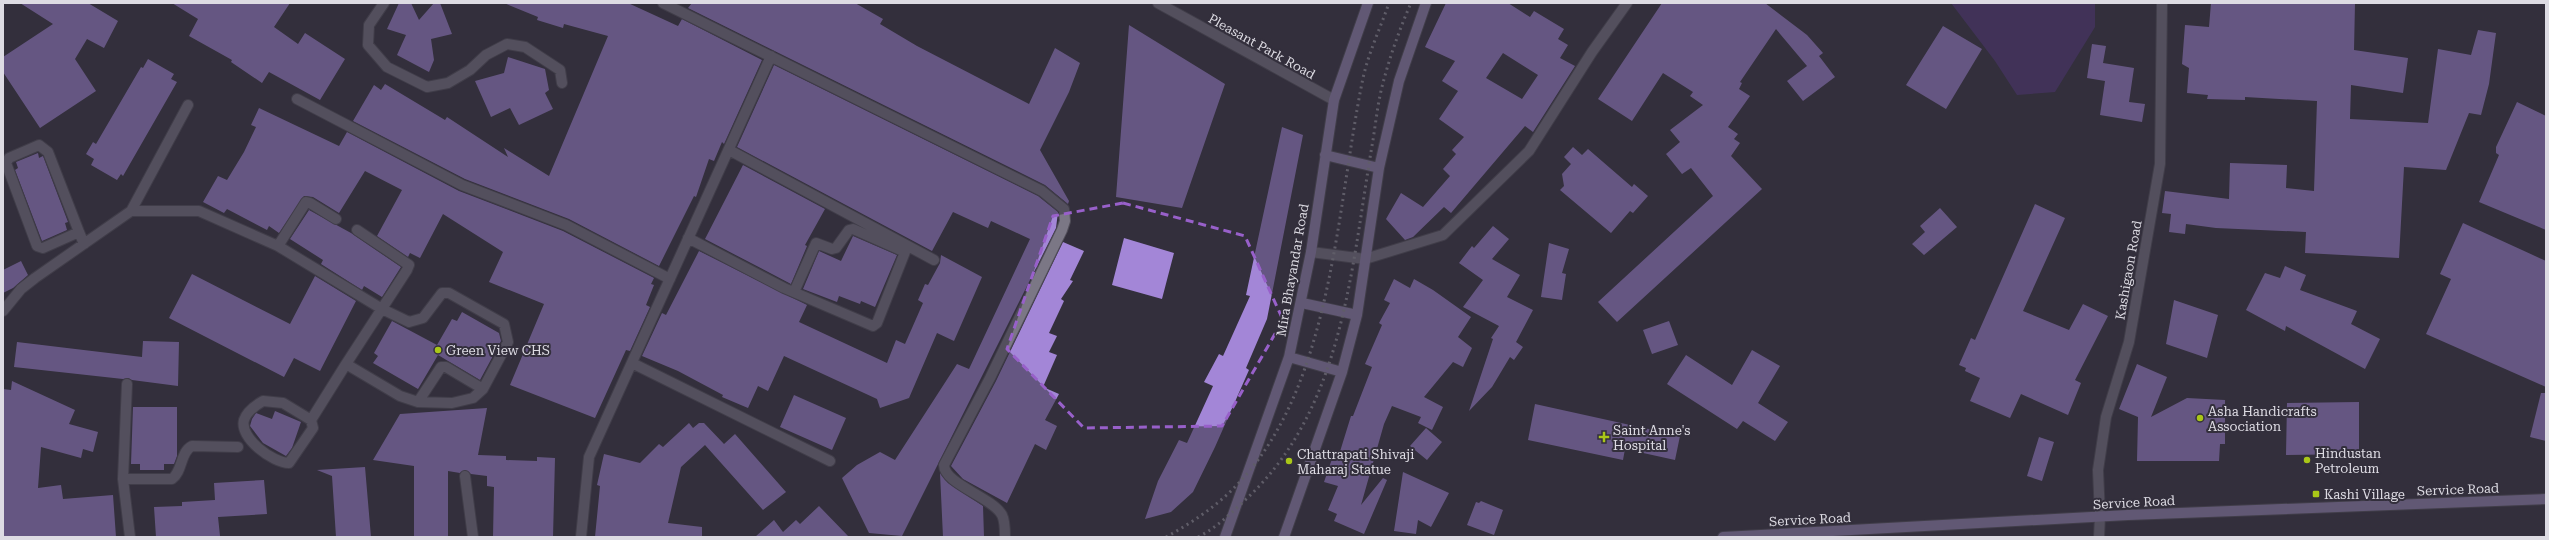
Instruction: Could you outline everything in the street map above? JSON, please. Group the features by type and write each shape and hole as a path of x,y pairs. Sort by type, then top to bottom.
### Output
{"main road":[{"name":"Mira Bhayandar Road","path":"1224,535 1289,357 1302,304 1334,100 1368,3"},
{"path":"1284,537 1342,372 1357,314 1379,168 1399,81 1426,3"},
{"path":"1325,155 1379,168"},
{"path":"1302,304 1357,314"},
{"path":"1289,357 1342,372"},
{"name":"Service Road","path":"1723,537 2100,516 2546,499"}],"street":[{"path":"384,3 369,25 368,45 387,67 427,87 448,83 470,70 486,55 507,44 525,47 540,55 560,70 562,83"},
{"path":"663,3 1042,191 1064,209 1065,221 1062,230 990,378 944,465 947,475 986,501 1002,515 1005,537"},
{"name":"Pleasant Park Road","path":"1158,3 1334,100"},
{"path":"1311,252 1365,259 1444,235 1529,151 1592,52 1627,3"},
{"name":"Kashigaon Road","path":"2099,537 2100,516 2098,470 2106,417 2129,342 2160,164 2162,3"},
{"path":"581,537 589,457 771,56"},
{"path":"297,99 462,185 566,225 670,279"},
{"path":"3,311 20,289 131,211 188,105"},
{"path":"79,232 43,248 37,246 6,163 9,158 39,145 44,147 48,152 84,244"},
{"path":"728,150 934,260"},
{"path":"278,246 306,202 310,202 336,218"},
{"path":"131,211 199,211 278,246 382,309 409,322 418,321 423,318 437,297 442,293 449,293 504,324 508,342 483,389 473,398 452,403 418,402 400,396 346,364"},
{"path":"688,238 794,292 873,326 877,323 905,252 853,229 849,230 836,248 832,249 816,243 794,292"},
{"path":"311,420 283,403 264,401 252,407 244,419 244,426 262,453 289,463 313,428 311,420 409,265 357,230"},
{"path":"632,363 830,461"},
{"path":"418,402 441,367 446,367 483,389"},
{"path":"127,384 123,479 130,537"},
{"path":"123,479 172,479 177,475 186,452 192,446 238,447"},
{"path":"465,476 474,537"}],"highlighted area":[{"path":"1123,203 1245,236 1283,320 1222,426 1084,428 1007,349 1053,216"}],"shaded area":[{"path":"1951,3 2095,3 2095,27 2055,92 2017,95 1995,61"}],"building":[{"path":"20,3 88,3 118,21 104,48 87,39 75,59 96,91 40,128 3,72 3,57 53,24"},
{"path":"172,3 290,3 274,27 298,44 305,33 345,59 320,100 269,72 262,83 231,62 232,60 189,36 198,19"},
{"path":"399,3 411,3 419,20 434,3 440,3 452,34 431,39 434,60 429,72 397,55 406,35 387,29"},
{"path":"504,3 628,3 678,26 682,19 762,60 724,144 722,142 714,161 709,159 696,197 694,196 659,266 569,219 465,179 353,121 374,85 381,90 385,84 445,120 447,117 508,157 504,148 549,176 608,36 564,24 563,28 537,20 538,17"},
{"path":"692,3 855,3 883,19 880,24 917,46 1029,104 1055,48 1080,63 1069,92 1040,150 1069,201 1068,204 1045,185 688,8"},
{"path":"1446,3 1508,3 1530,17 1534,11 1564,29 1558,39 1568,45 1560,58 1575,66 1533,132 1525,126 1451,213 1444,207 1413,237 1405,240 1386,219 1401,193 1423,207 1450,176 1443,169 1456,154 1452,150 1464,137 1439,119 1458,91 1442,81 1455,61 1425,47","holes":["1503,53 1538,75 1522,99 1486,78"]},
{"path":"1662,3 1765,3 1807,35 1823,53 1819,56 1835,77 1803,101 1787,81 1807,66 1776,29 1740,82 1742,83 1739,89 1750,96 1728,127 1738,134 1734,139 1740,143 1731,156 1762,189 1617,322 1598,302 1713,196 1691,168 1682,174 1666,154 1680,142 1670,130 1703,105 1690,96 1693,92 1663,73 1632,121 1598,99"},
{"path":"2211,3 2355,3 2354,50 2408,58 2403,93 2351,85 2350,119 2428,123 2438,49 2471,55 2478,30 2496,33 2489,84 2481,115 2469,113 2446,170 2404,167 2399,258 2305,253 2306,232 2216,228 2186,224 2185,234 2169,232 2171,214 2162,213 2165,191 2229,199 2230,163 2287,165 2286,188 2314,191 2317,101 2245,97 2245,100 2207,99 2208,95 2187,93 2189,68 2182,64 2185,25 2209,27"},
{"path":"1129,25 1225,84 1182,208 1116,197"},
{"path":"1943,26 1982,49 1946,109 1906,85"},
{"path":"2092,44 2106,46 2103,63 2134,68 2129,102 2145,104 2142,122 2100,115 2105,81 2087,78"},
{"path":"508,57 545,69 549,90 545,93 553,109 519,125 510,108 491,117 475,81 504,73"},
{"path":"148,59 174,74 171,79 177,82 123,176 121,174 117,180 91,165 94,159 86,154 93,142 96,144 141,67 143,68"},
{"path":"774,65 1038,196 1058,212 1056,228 902,536 869,533 842,478 857,465 880,452 895,460 957,364 969,369 1030,239 991,221 988,228 953,212 932,251 737,147"},
{"path":"2517,102 2546,116 2546,230 2479,202 2499,155 2496,153 2496,147"},
{"path":"259,108 339,146 347,132 459,191 563,231 654,278 651,284 654,285 646,305 650,307 630,351 626,350 595,418 510,385 544,304 489,282 503,252 443,214 420,258 410,253 408,257 377,236 402,190 365,171 339,213 313,197 304,196 279,233 269,226 267,230 227,209 224,213 203,202 218,176 227,180 244,152 256,127 251,125"},
{"path":"1282,127 1303,135 1267,319 1246,368 1249,370 1215,447 1193,492 1171,512 1145,519 1158,481 1179,440 1187,443 1213,386 1204,382 1219,354 1223,356 1250,296 1246,295"},
{"path":"1573,147 1582,155 1588,149 1632,187 1634,184 1648,196 1633,213 1630,211 1611,233 1560,190 1564,186 1562,174 1571,164 1564,157"},
{"path":"38,153 39,158 43,156 68,222 65,223 67,230 42,241 15,170 18,168 16,162"},
{"path":"743,165 825,209 805,245 807,246 791,284 705,239"},
{"path":"2035,204 2065,218 2023,311 2069,330 2083,304 2108,316 2075,380 2081,383 2068,415 2021,394 2010,418 1970,401 1980,378 1965,371 1966,368 1959,365 1971,338 1975,340"},
{"path":"1940,208 1957,227 1924,255 1912,244 1925,232 1920,226"},
{"path":"309,210 351,233 401,267 382,297 364,286 362,290 321,264 323,260 290,239"},
{"path":"2463,223 2546,261 2546,387 2426,334 2451,279 2440,274"},
{"path":"1493,226 1509,239 1492,259 1520,275 1507,297 1533,310 1516,342 1523,347 1514,360 1510,357 1492,387 1469,411 1493,339 1491,338 1499,326 1463,307 1483,280 1459,263 1472,246 1474,248"},
{"path":"853,236 897,255 875,307 861,301 860,304 839,296 837,302 803,289 819,251 841,261"},
{"path":"1124,238 1174,253 1162,299 1112,285"},
{"path":"1063,242 1084,251 1070,280 1073,281 1061,299 1064,301 1049,333 1057,336 1049,352 1057,355 1043,387 1059,394 1045,420 1057,426 1046,450 1035,444 1007,503 963,479 951,466 996,381"},
{"path":"1549,243 1569,249 1562,273 1566,274 1562,300 1541,297"},
{"path":"699,251 807,305 799,322 887,363 896,340 905,344 923,303 918,300 925,284 928,285 940,263 941,255 982,277 954,341 937,333 909,398 880,408 877,399 784,356 768,391 758,386 748,408 722,397 723,395 678,371 642,356 662,313 666,315"},
{"path":"21,261 28,275 13,288 3,293 3,270"},
{"path":"2285,266 2306,275 2300,290 2357,311 2351,324 2380,339 2365,369 2286,326 2285,331 2246,310 2265,273 2280,278"},
{"path":"192,274 290,324 315,276 356,301 320,371 294,358 284,377 169,318"},
{"path":"1394,279 1410,288 1414,279 1433,290 1471,317 1458,337 1472,348 1463,367 1453,362 1424,397 1443,407 1432,430 1418,423 1421,417 1392,406 1384,424 1361,505 1383,478 1387,480 1364,534 1334,521 1337,514 1328,510 1338,486 1324,482 1333,456 1338,458 1351,416 1353,416 1372,367 1365,364 1382,325 1379,323 1390,303 1384,300"},
{"path":"2174,300 2218,315 2207,358 2166,344"},
{"name":"Green View CHS","path":"462,312 499,333 501,341 480,380 438,355 418,389 373,363 378,356 374,353 392,321 437,345 452,319 457,321"},
{"path":"1669,321 1678,345 1652,354 1643,330"},
{"path":"143,341 179,342 178,386 132,380 128,378 123,379 14,367 17,342 142,357"},
{"path":"1752,350 1780,366 1758,403 1788,422 1775,441 1743,421 1737,429 1667,384 1686,355 1732,385"},
{"name":"Asha Handicrafts Association","path":"2137,364 2167,377 2151,417 2187,398 2225,400 2225,444 2220,444 2219,461 2137,461 2138,417 2119,409"},
{"path":"12,381 75,410 69,424 98,432 93,452 83,449 81,458 41,447 38,488 61,485 63,499 113,495 116,537 3,537 3,389 11,390"},
{"path":"2541,393 2546,393 2546,441 2530,437"},
{"path":"794,395 846,418 832,450 780,427"},
{"path":"2359,402 2359,454 2286,455 2287,403"},
{"path":"1535,404 1680,436 1675,460 1625,449 1623,460 1528,440"},
{"path":"133,407 177,407 177,456 174,464 164,464 164,470 140,470 140,464 131,464"},
{"path":"487,408 478,455 506,456 506,460 537,461 537,457 555,458 553,537 493,537 494,487 487,486 487,476 471,474 465,470 460,473 448,471 448,537 414,537 414,466 373,460 400,414"},
{"path":"275,411 301,422 292,448 286,456 263,443 250,426 256,413 272,419"},
{"path":"689,423 693,428 699,423 704,423 724,444 735,434 786,492 763,510 705,445 681,467 668,523 702,527 702,537 595,537 600,486 597,485 604,454 640,463 659,444 663,447"},
{"path":"1426,428 1442,442 1427,460 1410,446"},
{"path":"2039,437 2054,442 2042,481 2027,476"},
{"path":"365,467 371,537 336,537 332,476 317,470"},
{"path":"1403,472 1449,493 1431,527 1418,520 1416,534 1394,531"},
{"path":"940,473 948,483 983,506 984,537 943,537"},
{"path":"264,480 267,514 218,517 220,536 156,537 154,507 182,506 182,502 215,500 214,483"},
{"path":"1481,501 1503,510 1494,535 1467,525 1476,502 1479,503"},
{"path":"819,506 849,537 755,537 774,520 783,532 796,520 800,524"}],"railway":[{"path":"1166,537 1218,503 1245,476 1274,436 1296,390 1314,341 1327,289 1364,73 1389,3"},
{"path":"1198,537 1233,512 1277,465 1303,424 1323,380 1338,334 1349,286 1381,90 1396,42 1411,3"}],"place":[{"name":"Green View CHS","path":"438,350"},
{"name":"Asha Handicrafts Association","path":"2200,418"},
{"name":"Saint Anne's Hospital","path":"1604,437"},
{"name":"Hindustan Petroleum","path":"2307,460"},
{"name":"Chattrapati Shivaji Maharaj Statue","path":"1289,461"},
{"name":"Kashi Village","path":"2316,494"}]}
